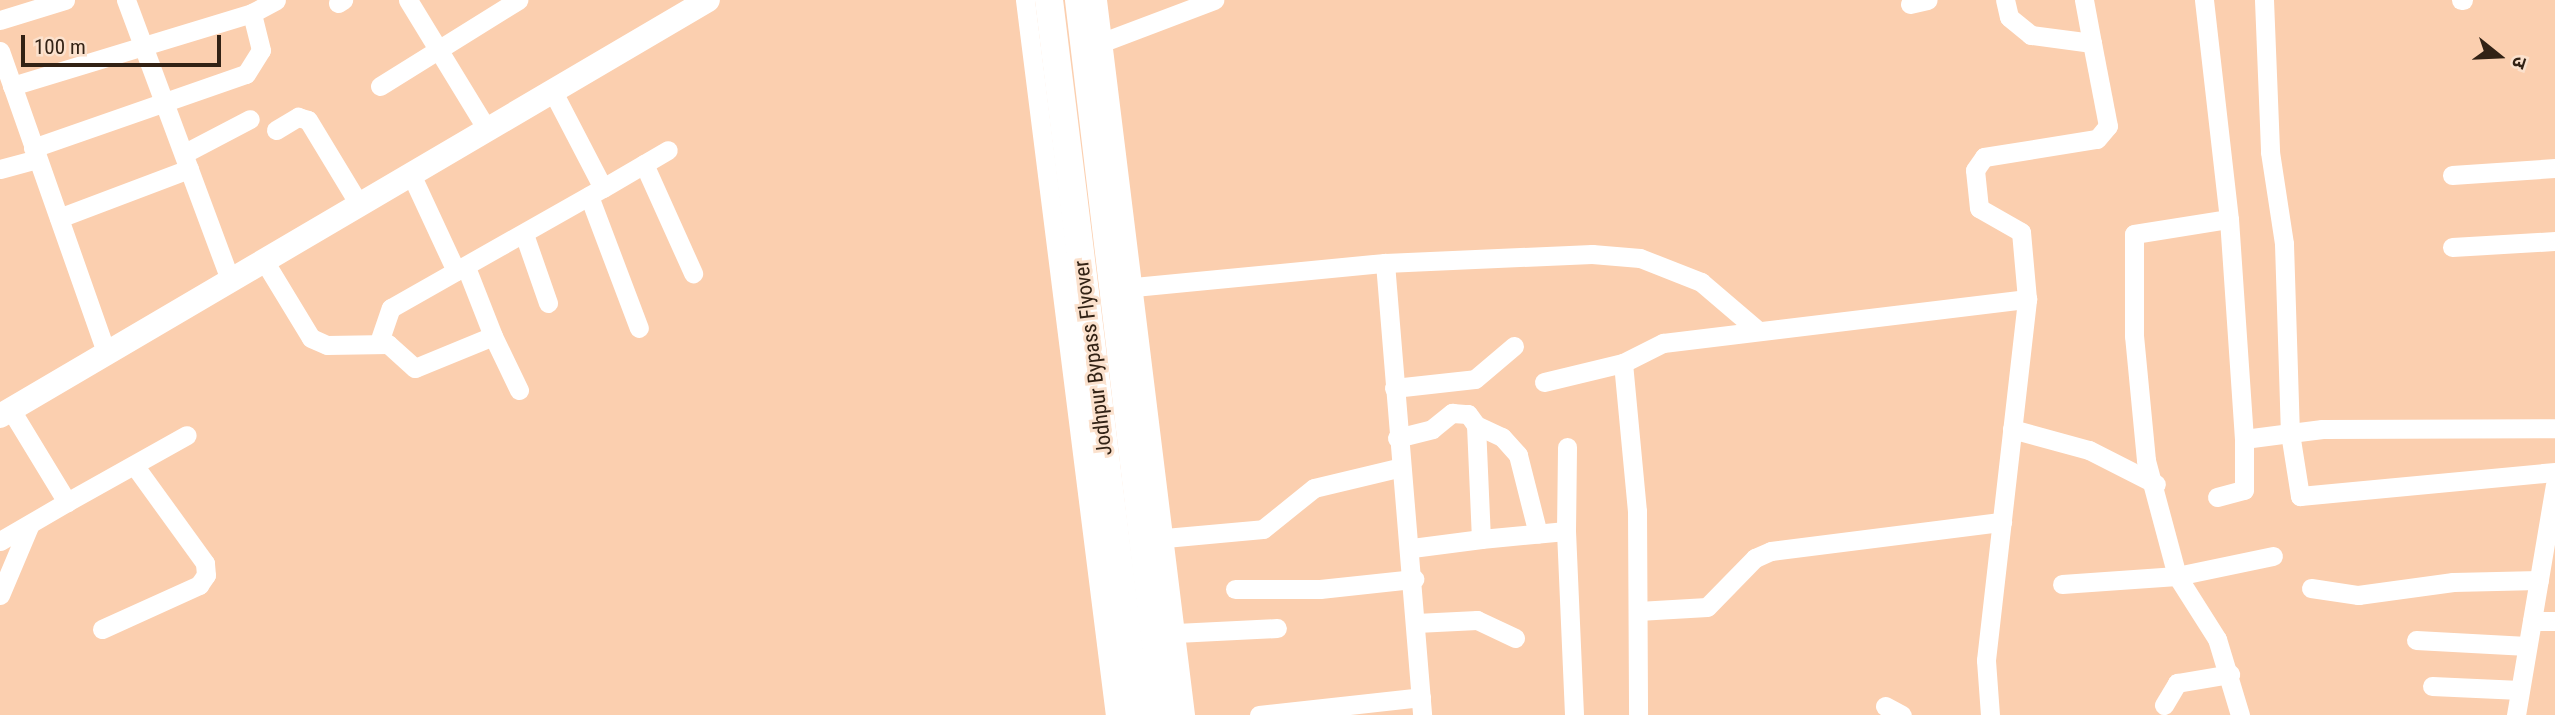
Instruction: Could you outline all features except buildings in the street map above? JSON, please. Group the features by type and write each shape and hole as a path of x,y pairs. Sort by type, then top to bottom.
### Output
{"highway":[{"name":"Jodhpur Bypass Flyover","path":"1049,0 1137,715"},
{"name":"Jodhpur Bypass Flyover","path":"1079,0 1164,715"}],"main road":[{"path":"5,413 357,201 708,0"}],"street":[{"path":"0,20 65,0"},
{"path":"126,0 166,101 230,279"},
{"path":"12,86 142,44 252,13 276,0"},
{"path":"408,0 486,128"},
{"path":"380,86 518,0"},
{"path":"1025,0 1115,715"},
{"path":"1097,0 1185,715"},
{"path":"1103,42 1214,0"},
{"path":"2005,0 2009,17 2031,35 2092,43"},
{"path":"1990,715 1986,660 2027,299 2021,232 1979,208 1975,170 1983,157 2102,137 2108,119 2084,0"},
{"path":"2204,0 2229,219 2244,439 2244,490 2217,497"},
{"path":"2264,0 2290,433 2300,496 2555,472"},
{"path":"0,169 166,101 253,69 261,50 252,13"},
{"path":"0,51 106,352"},
{"path":"552,90 596,192 639,328"},
{"path":"276,130 298,117 308,120 357,201"},
{"path":"59,218 187,161 250,119"},
{"path":"379,342 380,324 391,308 668,150"},
{"path":"644,164 692,273"},
{"path":"2452,175 2555,168"},
{"path":"410,172 461,269 519,390"},
{"path":"2229,219 2134,234 2134,336 2146,460 2156,484 2177,576 2217,639 2230,674 2240,715"},
{"path":"524,234 548,303"},
{"path":"2452,247 2555,241"},
{"path":"1134,286 1385,263 1640,258 1700,282 1756,329"},
{"path":"263,259 311,338 327,345 379,342 415,368 493,336"},
{"path":"1259,715 1421,706 1412,548 1398,468 1385,263"},
{"path":"1544,382 1623,363 1662,343 1756,329 2027,299"},
{"path":"1394,388 1475,379 1514,346"},
{"path":"1623,363 1634,441 1638,715"},
{"path":"1397,438 1432,429 1461,411 1476,425 1502,437 1518,455 1538,534"},
{"path":"5,413 67,502"},
{"path":"1476,425 1481,539"},
{"path":"2244,439 2290,433 2555,428"},
{"path":"2012,429 2089,450 2156,484"},
{"path":"0,541 187,435"},
{"path":"1567,447 1566,531 1574,715"},
{"path":"102,629 199,585 206,575 205,563 134,465"},
{"path":"1165,538 1263,529 1314,488 1398,468"},
{"path":"2516,715 2539,580 2549,560 2555,485"},
{"path":"1638,611 1707,607 1755,558 1771,551 2002,522"},
{"path":"0,595 30,524"},
{"path":"1412,548 1566,531"},
{"path":"2062,584 2177,576 2273,556"},
{"path":"1235,589 1320,589 1414,579"},
{"path":"2311,588 2358,595 2464,581 2539,580"},
{"path":"1416,623 1478,621 1515,638"},
{"path":"2532,621 2555,621"},
{"path":"1176,633 1277,628"},
{"path":"2416,639 2527,646"},
{"path":"2164,705 2177,683 2230,674"},
{"path":"2432,686 2520,690"}]}
